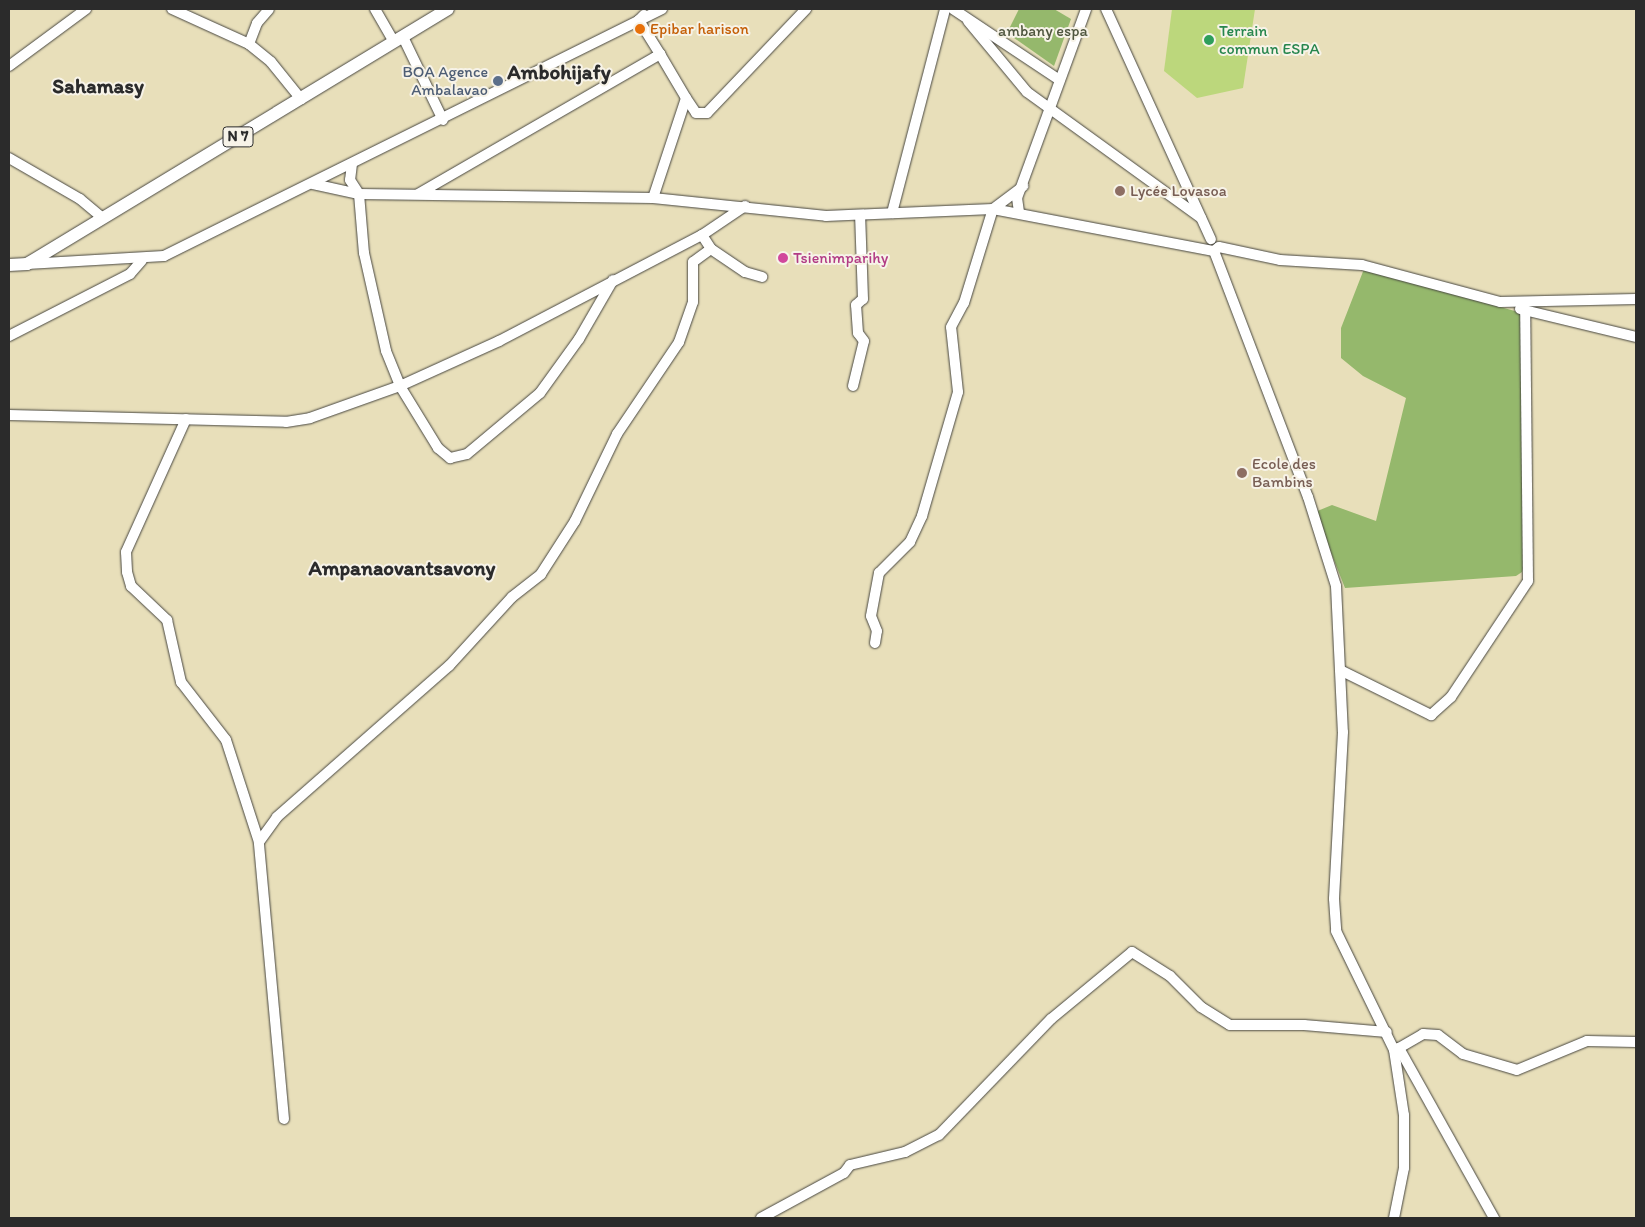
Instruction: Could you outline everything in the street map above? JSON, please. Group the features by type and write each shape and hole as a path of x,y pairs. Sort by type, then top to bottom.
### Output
{"main road":[{"name":"N 7","path":"9,265 27,264 448,9"}],"street":[{"path":"9,66 86,9"},
{"path":"172,9 249,44 272,62 301,99"},
{"path":"249,44 256,23 269,9"},
{"path":"375,9 398,40 443,120"},
{"path":"639,20 650,9"},
{"path":"27,264 61,265 142,260 164,256 443,120 662,9"},
{"path":"639,20 696,113 708,113 806,9"},
{"path":"892,213 945,9"},
{"path":"953,9 968,22 1058,79"},
{"path":"1019,212 1017,198 1051,109 1058,79 1086,9"},
{"path":"1106,9 1213,246 1323,542 1336,586 1343,732 1334,899 1336,931 1396,1049 1494,1218"},
{"path":"968,22 1027,92 1201,218"},
{"path":"418,194 660,54"},
{"path":"652,198 686,98"},
{"path":"9,158 80,199 102,218"},
{"path":"352,164 350,180 359,194 371,290 400,386 438,448 450,458 466,454 540,392 579,339 614,280"},
{"path":"313,184 359,194 652,198 745,206 826,216 993,208 1213,246 1280,260 1362,265 1525,310 1636,337"},
{"path":"874,643 877,631 872,616 878,573 910,542 940,462 958,392 951,327 964,303 993,208 1023,186"},
{"path":"9,415 186,419 310,418 400,386 499,341 702,235 745,206"},
{"path":"853,386 864,341 858,333 856,305 863,298 860,215"},
{"path":"702,235 711,249 745,272 762,277"},
{"path":"55,247 61,265"},
{"path":"259,842 277,818 449,666 512,597 541,574 575,521 617,434 680,342 693,302 693,262 711,249"},
{"path":"9,336 130,274 142,260"},
{"path":"1500,302 1636,299"},
{"path":"1616,300 1636,306"},
{"path":"1340,670 1431,716 1451,697 1528,581 1525,310"},
{"path":"186,419 126,552 127,572 131,586 167,620 181,682 226,740 259,842 284,1119"},
{"path":"761,1218 844,1173 850,1165 905,1152 939,1135 1051,1019 1132,952 1163,970 1202,1007 1230,1025 1304,1025 1387,1032"},
{"path":"1396,1049 1423,1034 1438,1035 1463,1054 1517,1070 1587,1041 1636,1042"},
{"path":"1394,1218 1404,1159 1404,1115 1396,1049"}],"green space":[{"name":"ambany espa","path":"1019,9 1054,9 1071,19 1054,66 1007,33"},
{"name":"Terrain commun ESPA","path":"1172,9 1255,9 1243,88 1197,98 1164,71"},
{"path":"1364,269 1522,313 1525,562 1522,572 1516,576 1345,588 1315,512 1332,505 1376,521 1406,398 1363,376 1341,358 1341,328"}],"place":[{"name":"Epibar harison","path":"640,29"},
{"name":"Terrain commun ESPA","path":"1209,40"},
{"name":"BOA Agence Ambalavao","path":"498,81"},
{"name":"Lycée Lovasoa","path":"1120,191"},
{"name":"Tsienimparihy","path":"783,258"},
{"name":"Ecole des Bambins","path":"1242,473"}],"district":[{"name":"Ambohijafy","path":"559,72"},
{"name":"Sahamasy","path":"98,86"},
{"name":"Ampanaovantsavony","path":"402,568"}]}
